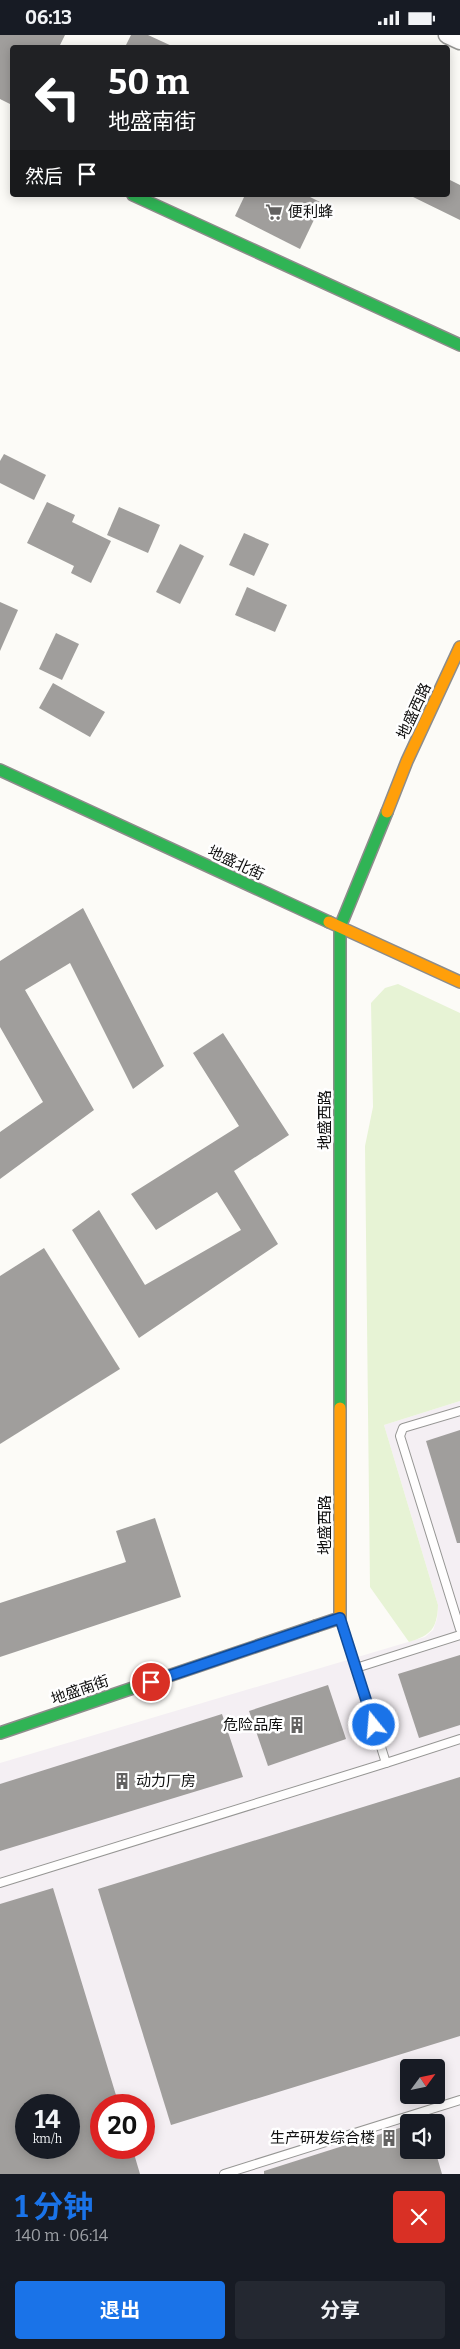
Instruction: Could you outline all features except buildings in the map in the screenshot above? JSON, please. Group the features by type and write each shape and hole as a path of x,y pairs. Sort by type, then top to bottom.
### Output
{"street":[{"path":"447,35 460,41"},
{"path":"138,197 460,345"},
{"name":"地盛西路","path":"340,1618 340,927 407,761 460,647"},
{"name":"地盛北街","path":"0,770 460,982"},
{"name":"地盛南街","path":"0,1733 340,1618"}],"lane":[{"path":"460,1411 403,1429 400,1436 460,1629"},
{"path":"340,1618 386,1763"},
{"path":"356,1669 460,1635"},
{"path":"0,1883 460,1739"},
{"path":"224,2174 460,2100"}],"shaded area":[{"path":"460,1401 460,2174 0,2174 0,1763 425,1637 433,1630 437,1619 438,1605 384,1425"}],"green space":[{"path":"398,984 460,1013 460,1401 384,1425 438,1605 436,1620 428,1634 409,1642 370,1587 365,1146 373,1107 371,1003 385,988"}],"traffic: fast":[{"path":"137,197 460,345"},
{"path":"0,770 329,922"},
{"path":"340,1408 340,927 387,812"},
{"path":"0,1733 316,1626"}],"traffic: slow":[{"path":"387,812 407,761 460,647"},
{"path":"329,922 460,982"},
{"path":"316,1626 340,1618 340,1408"}],"place":[{"name":"便利蜂","path":"274,212"},
{"name":"危险品库","path":"297,1725"},
{"name":"动力厂房","path":"122,1781"},
{"name":"生产研发综合楼","path":"389,2138"}],"route":[{"path":"151,1682 340,1618 374,1725"}]}
